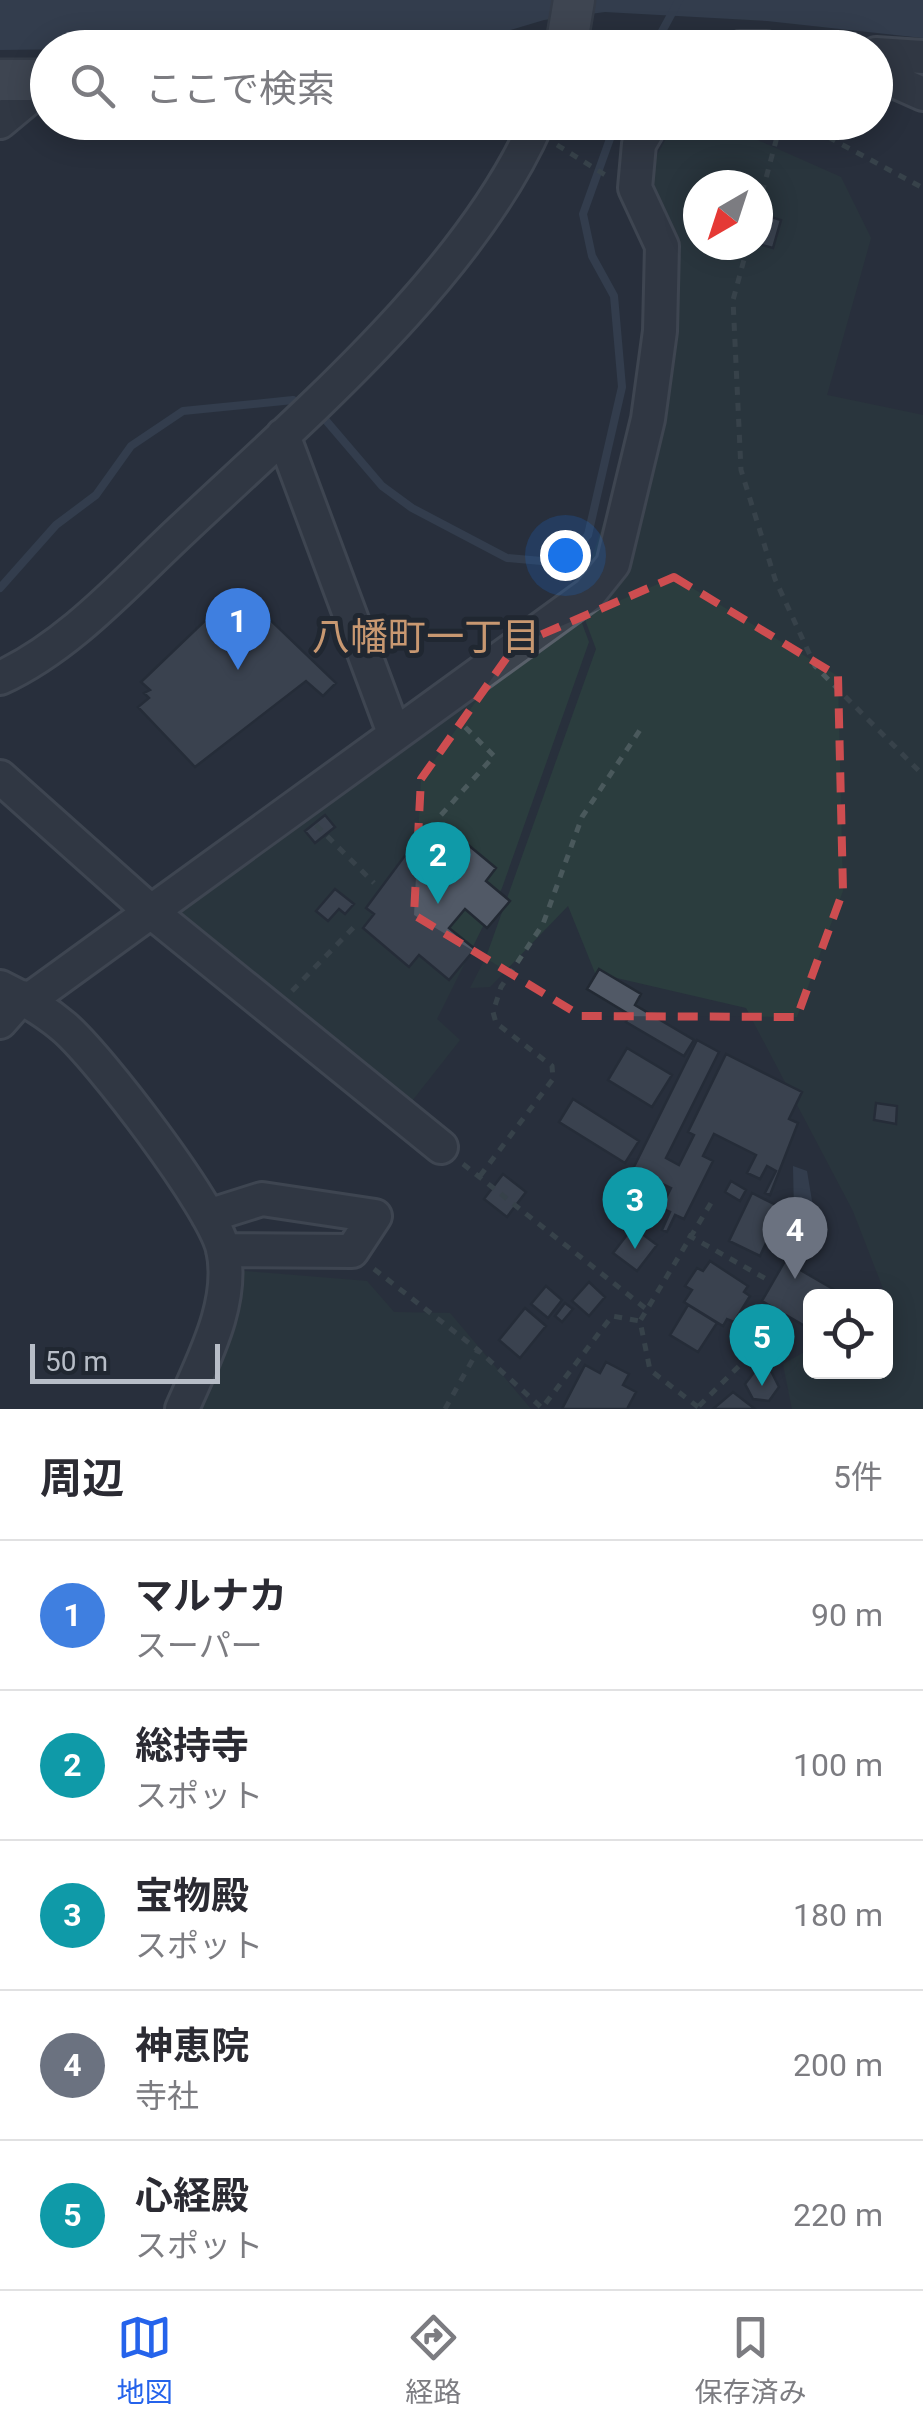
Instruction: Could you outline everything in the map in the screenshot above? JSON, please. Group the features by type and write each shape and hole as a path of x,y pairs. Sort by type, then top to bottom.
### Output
{"main road":[{"path":"0,80 30,81"}],"street":[{"path":"893,55 923,57"},
{"path":"893,81 923,94"},
{"path":"0,122 30,96"},
{"path":"0,678 62,640 283,435 439,272 480,221 527,140"},
{"path":"0,1022 17,995 149,910 589,594 612,564 648,418 660,331 662,246 634,188 641,140"},
{"path":"283,435 394,732"},
{"path":"0,778 149,910 441,1147"},
{"path":"17,995 65,1028 106,1071 208,1216 223,1250 222,1299 212,1340 182,1409"},
{"path":"208,1216 262,1199 375,1216 352,1252 223,1250"}],"path":[{"path":"554,140 586,167 618,182"},
{"path":"768,170 776,140"},
{"path":"834,140 923,188"},
{"path":"744,260 733,300 741,470 775,579 814,666 923,775"},
{"path":"442,698 494,756 442,815"},
{"path":"640,730 582,816 543,924 501,987 493,1012 496,1023 552,1066 553,1080 480,1176 646,1308"},
{"path":"296,805 374,883"},
{"path":"272,1012 356,925"},
{"path":"711,1203 688,1235 640,1321 650,1370 698,1408 742,1363"},
{"path":"688,1235 768,1280"},
{"path":"352,1252 478,1350 542,1408 612,1316 640,1321"},
{"path":"446,1409 478,1350"}],"highlighted area":[{"path":"674,577 838,676 843,891 797,1017 581,1016 414,915 421,779 515,646"}],"shaded area":[{"path":"665,140 757,140 841,177 871,238 827,395 923,415 923,1409 792,1409 783,1364 803,1353 803,1379 893,1379 893,1289 883,1289 853,1211 746,1008 595,973 568,906 490,987 470,988 486,957 596,649 578,601 631,437 659,204 648,171"},
{"path":"576,607 589,642 502,888 437,1019 460,1040 408,1106 163,912"},
{"path":"244,1271 367,1281 394,1312 450,1313 531,1409 194,1409"}],"water":[{"path":"0,0 923,0 923,38 893,35 893,30 605,12 544,20 510,30 30,30 30,50 0,50"},
{"path":"793,1166 807,1171 816,1225 801,1247 784,1230 794,1212"}],"building":[{"path":"773,218 781,220 773,248"},
{"path":"238,589 336,683 323,696 306,681 195,767 138,707 149,698 144,693 150,690 141,682"},
{"path":"325,815 335,827 315,843 305,831"},
{"path":"449,829 496,868 486,881 510,901 487,928 465,909 449,928 475,949 449,980 419,955 409,967 363,928 374,914 366,908 415,842 424,850 432,841 459,863 466,853 444,835"},
{"path":"335,889 354,904 345,914 339,909 328,921 316,911"},
{"path":"599,969 641,994 635,1005 694,1040 684,1056 626,1022 630,1015 587,989"},
{"path":"697,1040 719,1052 666,1158 679,1165 694,1135 688,1132 726,1054 802,1092 789,1119 798,1123 770,1195 765,1193 776,1171 767,1166 760,1179 747,1173 756,1155 714,1134 703,1156 713,1161 684,1219 675,1215 667,1232 662,1230 670,1212 661,1208 671,1188 652,1179 632,1219 613,1209"},
{"path":"627,1048 672,1075 652,1107 608,1080"},
{"path":"573,1099 639,1141 625,1163 559,1122"},
{"path":"876,1103 897,1106 896,1124 874,1120"},
{"path":"503,1174 526,1192 507,1217 484,1199"},
{"path":"731,1181 746,1190 740,1201 725,1192"},
{"path":"752,1193 782,1208 760,1256 729,1241"},
{"path":"633,1227 657,1245 637,1271 613,1253"},
{"path":"710,1261 748,1286 744,1292 750,1296 734,1322 727,1319 723,1326 684,1302 692,1290 685,1286 697,1268 703,1271"},
{"path":"785,1261 833,1289 803,1289 803,1325 762,1301"},
{"path":"589,1282 605,1297 589,1316 572,1301"},
{"path":"546,1286 562,1300 548,1318 531,1304"},
{"path":"565,1303 573,1309 562,1322 555,1316"},
{"path":"688,1305 717,1323 698,1352 670,1335"},
{"path":"525,1308 546,1326 520,1358 499,1340"},
{"path":"606,1362 629,1374 623,1385 636,1392 627,1409 562,1409 585,1365 600,1373"},
{"path":"755,1371 771,1371 779,1387 769,1401 753,1399 745,1384"},
{"path":"733,1392 755,1409 713,1409"}],"waterway":[{"path":"663,30 679,0"},
{"path":"323,417 382,486 412,508 507,558 564,563 588,535 622,387 614,296 592,256 583,214 610,140"},
{"path":"0,588 56,525 96,495 131,446 183,411 293,400"}],"place":[{"name":"マルナカ","path":"238,670"},
{"name":"総持寺","path":"438,904"},
{"name":"宝物殿","path":"635,1249"},
{"name":"神恵院","path":"795,1279"},
{"name":"心経殿","path":"762,1386"}],"district":[{"name":"八幡町一丁目","path":"426,637"}]}
